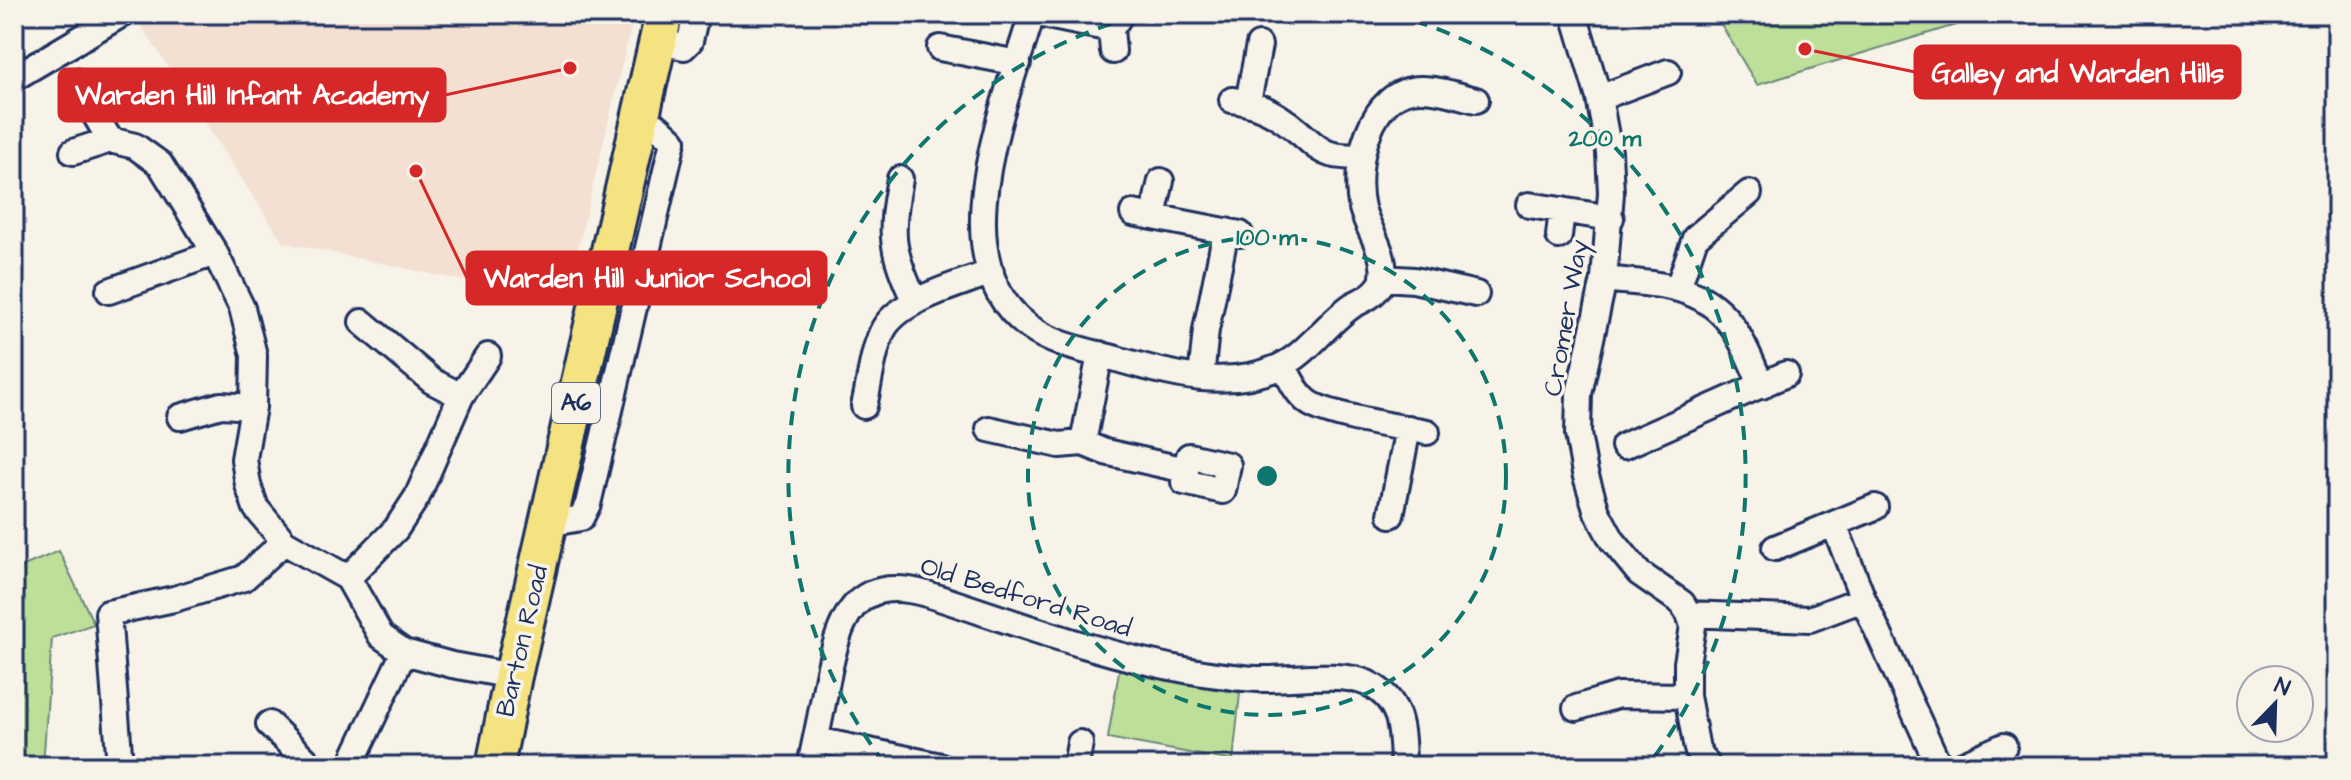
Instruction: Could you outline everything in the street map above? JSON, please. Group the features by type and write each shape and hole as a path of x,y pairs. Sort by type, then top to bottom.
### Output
{"highway":[{"name":"Barton Road","path":"495,766 550,517 630,246 641,124 661,28"}],"street":[{"path":"14,78 122,14"},
{"name":"Barton Road","path":"661,28 684,47 690,41 696,14"},
{"path":"1032,14 984,182 983,228 991,272 1001,296 1013,313 1046,337 1146,367 1201,378 1233,380 1266,373 1283,365 1308,347 1338,317 1378,288 1383,278 1382,260 1362,209 1359,186 1361,158 1384,104 1402,92 1422,89 1447,103 1476,100"},
{"path":"1038,14 1115,31"},
{"name":"Cromer Way","path":"1574,14 1599,98 1609,152 1611,218 1604,279 1579,394 1578,434 1585,473 1597,512 1612,540 1639,573 1682,603 1689,614"},
{"path":"1259,45 1240,101 1285,120 1315,147 1330,154 1361,158"},
{"path":"940,48 1018,63"},
{"path":"1599,98 1650,72"},
{"path":"75,81 110,140"},
{"path":"73,152 110,140 135,146 160,164 215,253 242,308 254,355 253,407 244,459 248,485 256,508 284,542 348,578 381,636 404,652 513,676"},
{"path":"900,179 891,226 893,245 915,302"},
{"path":"1161,181 1143,214 1234,232 1206,330 1201,378"},
{"path":"1678,288 1695,238 1749,193"},
{"name":"Cromer Way","path":"1529,205 1611,218"},
{"path":"1559,236 1562,210"},
{"path":"109,291 215,253"},
{"path":"864,406 882,333 891,317 915,302 991,272"},
{"path":"1383,278 1414,280 1459,298"},
{"path":"1604,279 1678,288 1704,298 1722,311 1736,331 1762,386"},
{"path":"362,322 432,381 461,396"},
{"path":"1083,443 1100,354"},
{"path":"348,578 396,529 417,497 461,396 488,356"},
{"path":"1283,365 1296,390 1309,403 1328,411 1417,430 1391,515"},
{"path":"1624,446 1786,374"},
{"path":"180,417 221,405 253,407"},
{"path":"989,429 1059,445 1083,443 1105,452 1186,470"},
{"path":"1775,548 1875,507"},
{"path":"1834,524 1863,599 1939,766"},
{"path":"120,766 108,613 174,599 244,578 284,542"},
{"name":"Old Bedford Road","path":"810,766 836,640 844,618 859,599 897,587 1140,660 1231,677 1350,678 1367,684 1390,698 1401,720 1403,766"},
{"path":"1708,766 1697,749 1687,696 1687,663 1693,626 1689,614 1810,619 1863,599"},
{"path":"350,766 404,652"},
{"path":"1576,708 1618,695 1687,696"},
{"path":"269,724 312,766"},
{"path":"816,740 941,766"},
{"path":"1959,766 2004,746"}],"shaded area":[{"path":"154,14 634,14 565,303 283,242 140,24"}],"green space":[{"path":"1715,14 1992,14 1757,85"},
{"path":"59,551 94,624 52,638 43,766 14,766 14,570"},
{"path":"1120,665 1240,693 1233,761 1108,738"}],"place":[{"name":"Galley and Warden Hills","path":"1805,49"},
{"name":"Warden Hill Infant Academy","path":"570,68"},
{"name":"Warden Hill Junior School","path":"416,171"}]}
